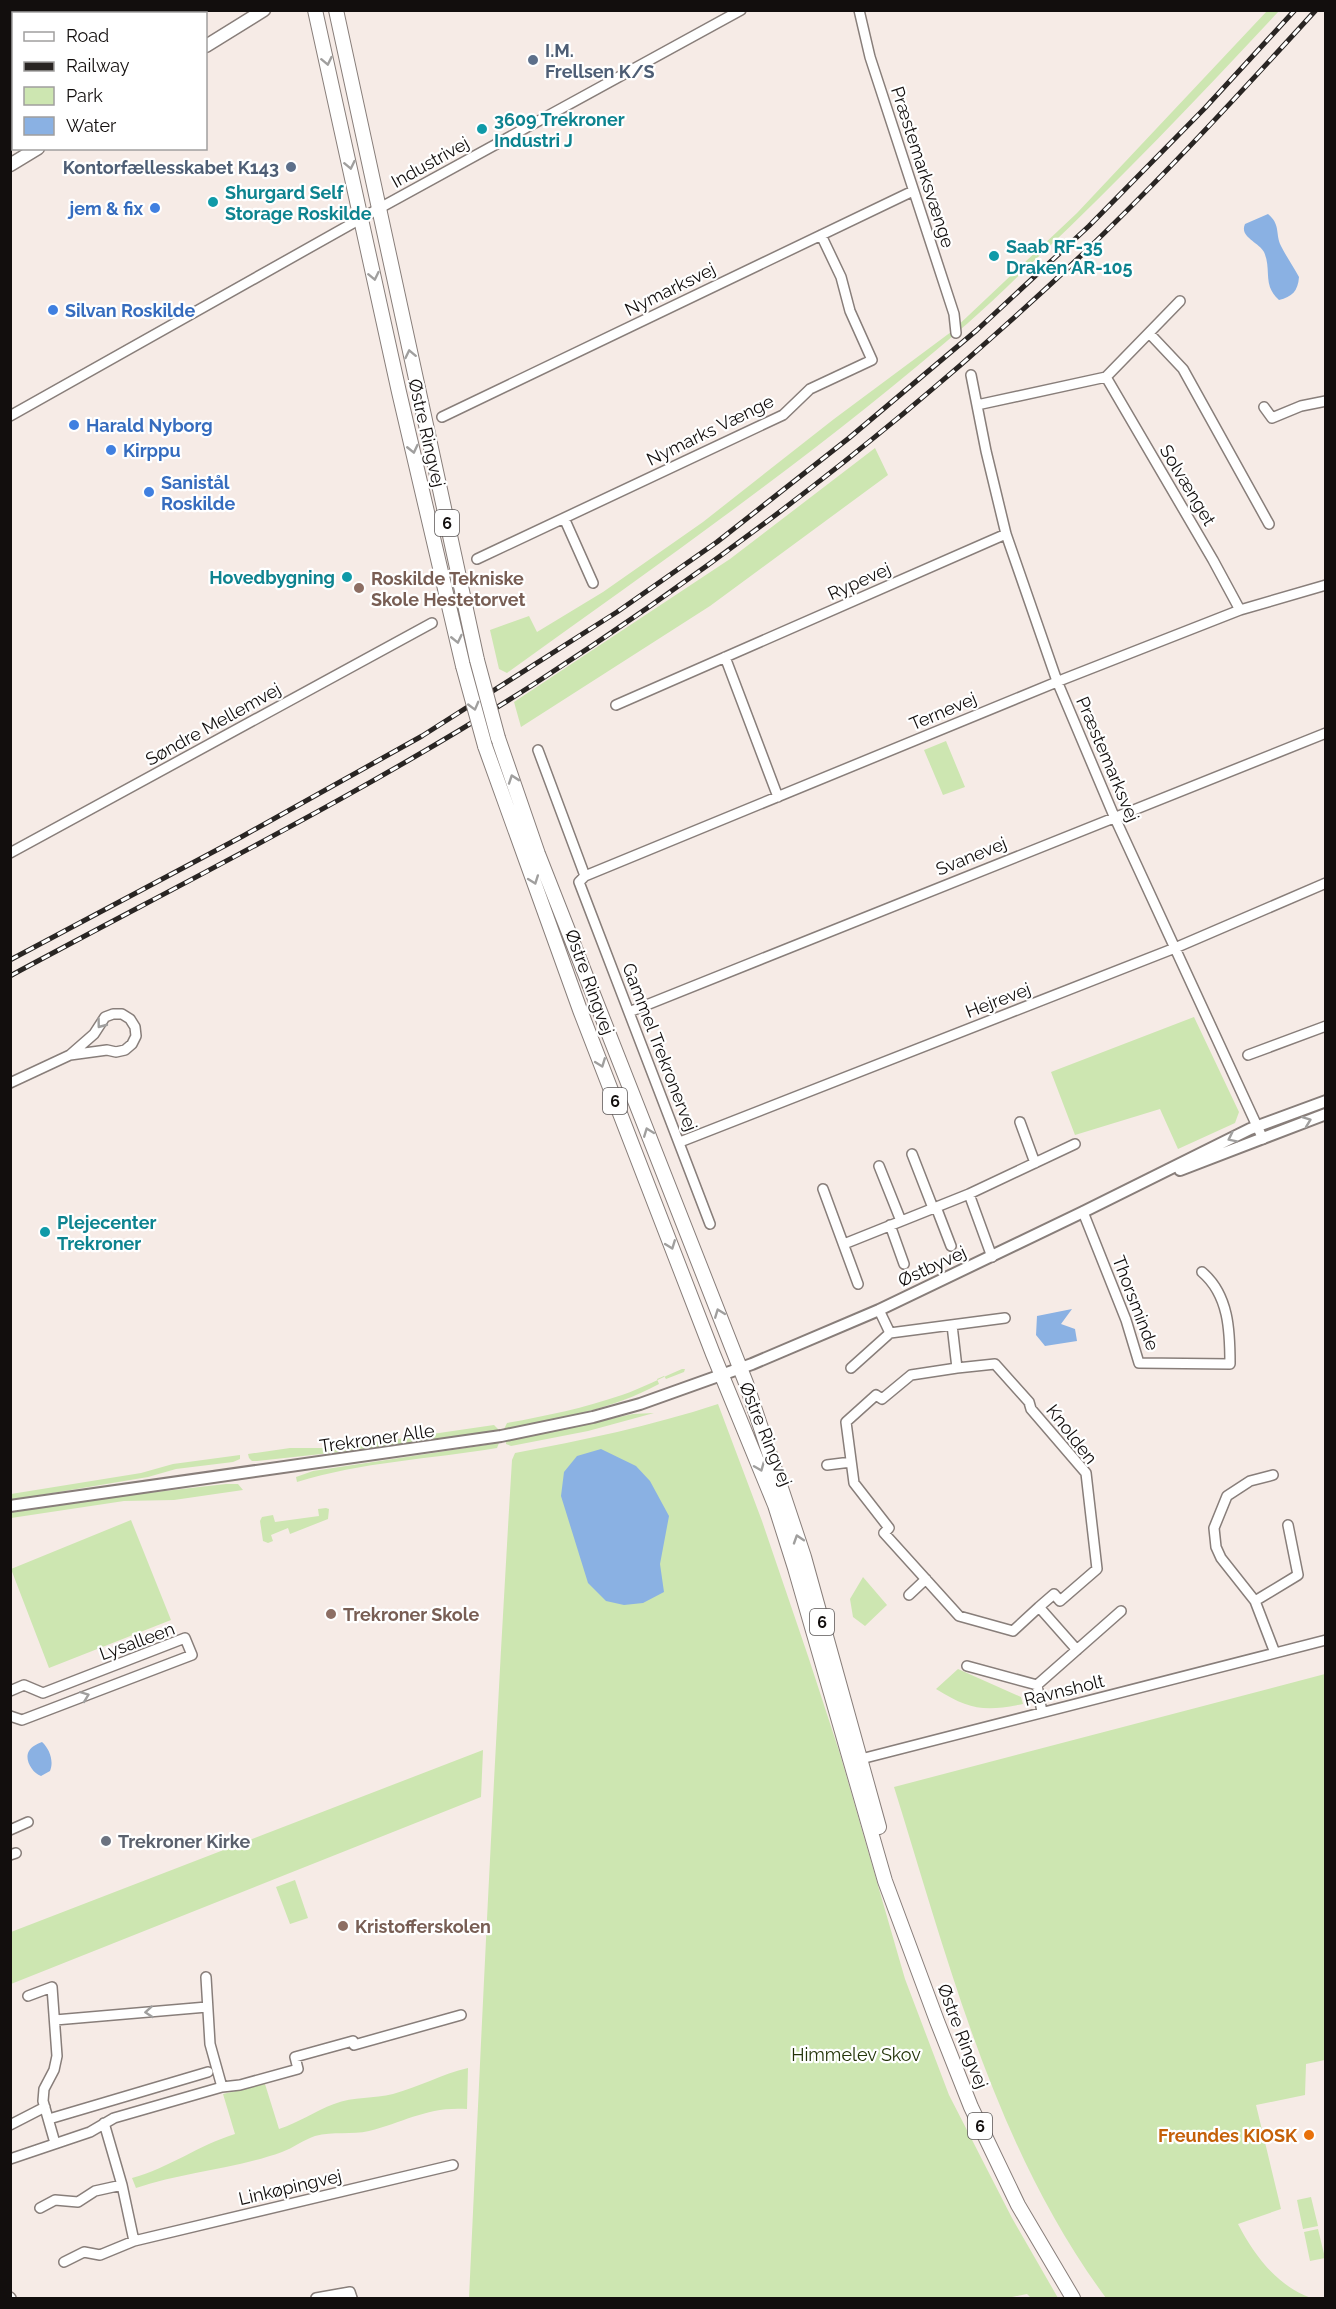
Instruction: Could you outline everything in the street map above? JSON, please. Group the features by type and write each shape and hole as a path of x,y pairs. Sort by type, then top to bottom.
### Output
{"main road":[{"path":"207,45 264,10"},
{"name":"Østre Ringvej","path":"315,10 463,666 485,746 580,1010 775,1505 856,1761 909,1942 971,2108 1018,2205 1073,2298"},
{"name":"Østre Ringvej","path":"336,10 477,660 498,738 538,854 740,1368 804,1557 856,1761"},
{"path":"10,165 35,150"}],"street":[{"name":"Industrivej","path":"10,416 378,209 741,10"},
{"name":"Præstemarksvænge","path":"859,10 870,57 954,315 956,333"},
{"name":"Nymarksvej","path":"442,417 913,191"},
{"name":"Nymarks Vænge","path":"477,559 783,415 810,389 872,360 850,311 841,277 821,235"},
{"path":"977,405 1106,377 1180,301"},
{"path":"1149,333 1183,369 1269,524"},
{"name":"Præstemarksvej","path":"971,375 1006,534 1057,681 1114,816 1263,1138"},
{"name":"Solvænget","path":"1106,377 1240,610"},
{"path":"1264,407 1272,418 1301,406 1326,401"},
{"path":"564,518 593,583"},
{"name":"Rypevej","path":"616,705 1006,534"},
{"name":"Ternevej","path":"582,879 1057,681 1240,610 1326,585"},
{"name":"Søndre Mellemvej","path":"10,853 432,623"},
{"path":"725,657 778,797"},
{"name":"Svanevej","path":"629,1012 1326,733"},
{"name":"Gammel Trekronervej","path":"538,750 629,1012 710,1224"},
{"name":"Hejrevej","path":"680,1142 1175,948 1326,883"},
{"path":"10,1083 70,1055 94,1034 105,1017 122,1014 130,1019 135,1027 136,1036 125,1050 70,1055"},
{"path":"1248,1055 1326,1026"},
{"name":"Østbyvej","path":"740,1368 879,1310 992,1257 1257,1126 1326,1101"},
{"name":"Østbyvej","path":"1135,1187 1326,1114"},
{"path":"1020,1122 1035,1163"},
{"path":"844,1244 969,1194 1075,1144"},
{"path":"912,1154 951,1246"},
{"path":"879,1166 901,1221"},
{"path":"823,1188 858,1284"},
{"path":"969,1194 992,1257"},
{"name":"Thorsminde","path":"1083,1212 1126,1320 1139,1363 1230,1364 1230,1333 1226,1310 1214,1282 1202,1272"},
{"path":"890,1225 904,1264"},
{"path":"879,1310 890,1333"},
{"path":"851,1368 890,1333 1005,1318"},
{"path":"952,1325 957,1368"},
{"name":"Knolden","path":"995,1364 1086,1473 1097,1569 1060,1601 1054,1594 1013,1632 959,1616 884,1533 889,1528 854,1483 846,1422 876,1395 882,1399 911,1375 957,1368 995,1364"},
{"name":"Trekroner Alle","path":"10,1506 501,1436 610,1412 740,1368"},
{"path":"827,1465 851,1462"},
{"path":"1273,1475 1250,1481 1227,1496 1214,1528 1216,1547 1221,1558 1255,1601 1275,1653"},
{"path":"1255,1601 1298,1575 1288,1525"},
{"path":"909,1595 926,1579"},
{"path":"1040,1607 1077,1650"},
{"path":"1037,1685 1121,1611"},
{"name":"Lysalleen","path":"10,1691 24,1685 43,1693 186,1638 192,1655 22,1720 10,1716"},
{"name":"Ravnsholt","path":"856,1761 1326,1640"},
{"path":"967,1666 1037,1685"},
{"path":"1037,1685 1042,1712"},
{"path":"43,1693 50,1709"},
{"path":"10,1830 28,1822"},
{"path":"206,1977 210,2044 222,2086"},
{"path":"28,1996 52,1987 57,2056 54,2070 44,2089 45,2107 56,2143"},
{"path":"55,2020 207,2007"},
{"path":"10,2159 90,2132 114,2118 222,2086 240,2085 298,2068 295,2057 353,2041 354,2045 461,2015"},
{"path":"49,2120 208,2072"},
{"path":"10,2125 45,2107"},
{"path":"104,2123 122,2185 134,2241"},
{"name":"Linkøpingvej","path":"64,2262 84,2252 100,2255 134,2241 453,2165"},
{"path":"40,2208 54,2200 78,2202 95,2191 122,2185"},
{"path":"316,2298 350,2292 352,2298"}],"green space":[{"path":"1267,11 1279,11 1129,168 968,323 913,370 742,503 507,673 499,669 490,630 529,616 537,632 603,592 703,522 834,419 951,332 1077,213"},
{"path":"875,448 888,475 710,606 521,727 514,702 730,559"},
{"path":"946,741 965,787 943,795 924,750"},
{"path":"1194,1017 1239,1112 1235,1123 1178,1149 1160,1109 1075,1135 1051,1072"},
{"path":"685,1369 684,1372 666,1379 664,1377"},
{"path":"657,1380 659,1384 622,1401 564,1417 504,1429 507,1423 593,1404"},
{"name":"Himmelev Skov","path":"718,1404 762,1521 808,1656 840,1754 905,1979 949,2095 1012,2218 1058,2298 1031,2298 1027,2294 1007,2298 469,2298 494,1774 512,1460 515,1453 617,1432"},
{"path":"654,1413 588,1431 511,1446 506,1444 506,1441 633,1414"},
{"path":"494,1425 499,1430 358,1450 257,1461 252,1461 248,1454 290,1448 322,1448 391,1440"},
{"path":"499,1443 497,1448 371,1465 297,1482 296,1477 313,1471"},
{"path":"240,1455 240,1459 233,1462 176,1469 148,1477 11,1500 11,1494 141,1473 173,1464"},
{"path":"238,1484 243,1490 174,1500 124,1501 11,1518 11,1512 111,1497"},
{"path":"318,1509 329,1509 328,1519 290,1534 288,1528 271,1535 273,1541 268,1543 263,1541 260,1521 262,1517 273,1515 275,1522 319,1516"},
{"path":"131,1520 171,1620 49,1668 11,1569"},
{"path":"863,1577 887,1605 865,1626 853,1617 850,1599"},
{"path":"958,1669 1021,1697 1023,1704 998,1708 978,1707 958,1701 936,1689"},
{"path":"1325,1674 1325,2060 1306,2064 1305,2095 1256,2105 1281,2209 1238,2224 1251,2247 1268,2268 1288,2286 1311,2298 1106,2298 1067,2240 1034,2180 1005,2117 956,1986 894,1787"},
{"path":"483,1750 481,1797 11,1984 11,1932"},
{"path":"295,1880 308,1918 290,1924 276,1887"},
{"path":"468,2068 467,2109 429,2112 369,2131 315,2136 264,2158 136,2188 132,2178 146,2174 235,2134 223,2094 265,2084 279,2129 341,2101 393,2094"},
{"path":"1311,2197 1318,2226 1303,2229 1297,2200"},
{"path":"1318,2229 1325,2258 1310,2261 1304,2232"}],"water":[{"path":"1268,214 1275,222 1279,242 1299,277 1294,293 1279,300 1269,283 1264,252 1247,236 1244,229 1245,224"},
{"path":"1072,1309 1061,1324 1075,1329 1077,1341 1045,1346 1036,1335 1037,1316"},
{"path":"601,1449 636,1466 650,1481 669,1516 660,1564 664,1592 643,1603 624,1605 606,1601 588,1583 561,1496 564,1472 577,1456"},
{"path":"42,1742 49,1752 52,1764 50,1771 41,1776 32,1769 28,1762 28,1754 30,1749"}],"railway":[{"path":"10,960 243,836 422,736 617,612 717,542 849,438 977,330 1089,226 1205,108 1295,10"},
{"path":"10,976 275,835 406,762 534,684 664,597 727,551 912,407 1029,304 1140,197 1316,10"}],"place":[{"name":"I.M. Frellsen K/S","path":"533,60"},
{"name":"3609 Trekroner Industri J","path":"482,129"},
{"name":"Kontorfællesskabet K143","path":"291,167"},
{"name":"Shurgard Self Storage Roskilde","path":"213,202"},
{"name":"jem & fix","path":"155,208"},
{"name":"Saab RF-35 Draken AR-105","path":"994,256"},
{"name":"Silvan Roskilde","path":"53,310"},
{"name":"Harald Nyborg","path":"74,425"},
{"name":"Kirppu","path":"111,450"},
{"name":"Sanistål Roskilde","path":"149,492"},
{"name":"Hovedbygning","path":"347,577"},
{"name":"Roskilde Tekniske Skole Hestetorvet","path":"359,588"},
{"name":"Plejecenter Trekroner","path":"45,1232"},
{"name":"Trekroner Skole","path":"331,1614"},
{"name":"Trekroner Kirke","path":"106,1841"},
{"name":"Kristofferskolen","path":"343,1926"},
{"name":"Freundes KIOSK","path":"1309,2135"}]}
